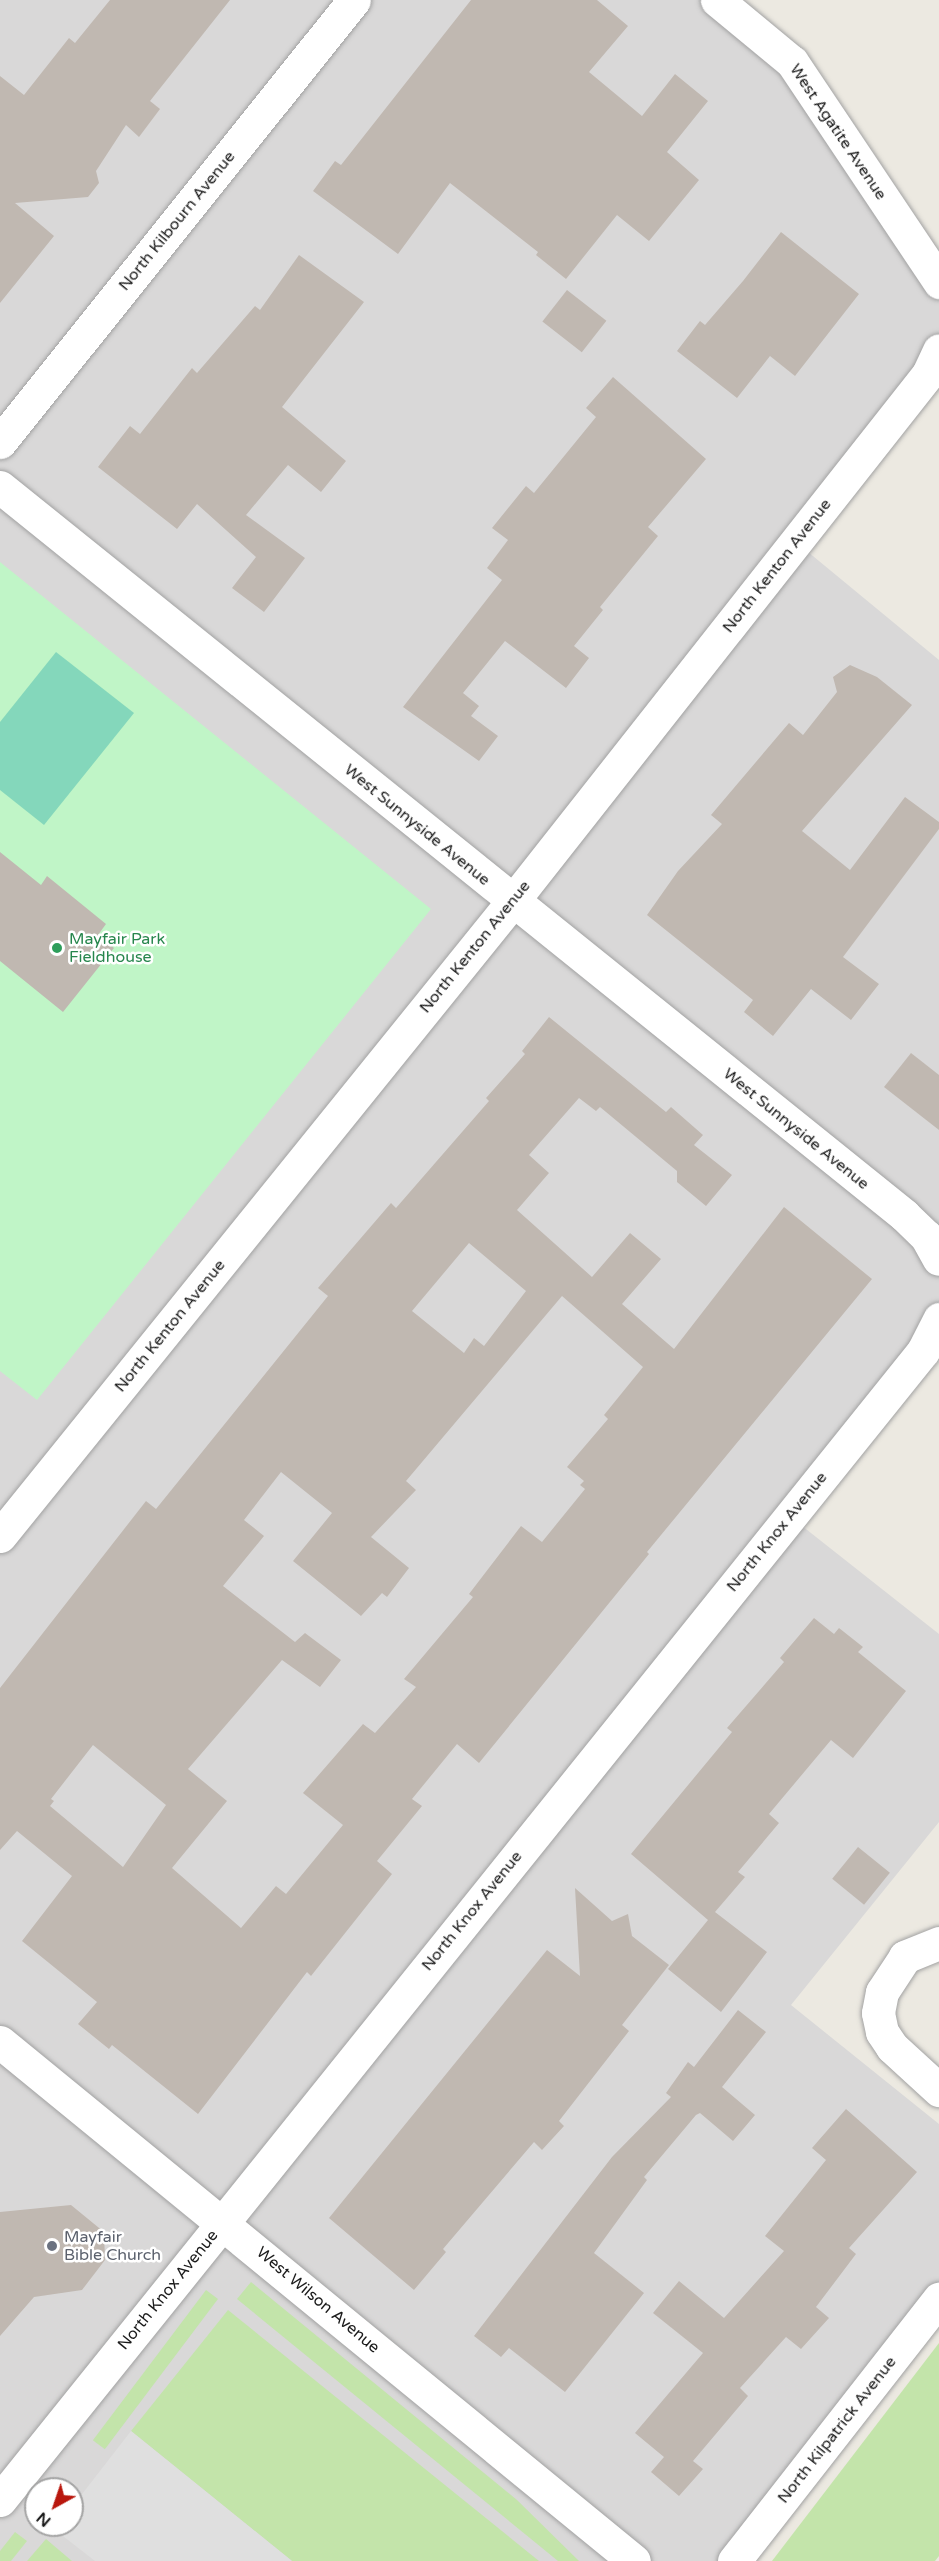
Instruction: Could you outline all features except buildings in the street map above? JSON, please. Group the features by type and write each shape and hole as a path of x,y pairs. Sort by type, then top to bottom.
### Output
{"street":[{"name":"North Kilbourn Avenue","path":"0,442 354,0"},
{"name":"West Agatite Avenue","path":"717,0 792,62 939,282"},
{"name":"North Kenton Avenue","path":"0,1536 512,902 928,374 939,350"},
{"name":"West Sunnyside Avenue","path":"0,487 512,902 904,1215 926,1236 939,1259"},
{"name":"North Knox Avenue","path":"0,2500 916,1360 939,1319"},
{"path":"939,1943 905,1957 882,1992 878,2013 882,2032 892,2048 939,2090"},
{"name":"West Wilson Avenue","path":"0,2042 222,2221 634,2561"},
{"name":"North Kilpatrick Avenue","path":"734,2561 939,2299"}],"shaded area":[{"path":"0,0 711,0 824,93 939,272 939,375 802,547 939,660 939,1338 797,1522 939,1634 939,1822 791,2005 939,2124 939,2288 725,2561 0,2561"},
{"path":"131,2431 292,2561 95,2561 64,2537 84,2537 84,2492"}],"green space":[{"path":"0,562 431,909 37,1400 0,1371"},
{"path":"56,652 134,713 44,825 0,790 0,722"},
{"path":"251,2282 517,2500 579,2561 558,2561 237,2299"},
{"path":"206,2290 218,2299 105,2449 93,2440"},
{"path":"228,2310 539,2561 292,2561 131,2431"},
{"path":"939,2343 939,2556 935,2561 772,2561"},
{"path":"15,2532 27,2541 11,2561 0,2561 0,2551"},
{"path":"46,2539 72,2561 27,2561"}],"place":[{"name":"Mayfair Park Fieldhouse","path":"57,948"},
{"name":"Mayfair Bible Church","path":"52,2246"}]}
